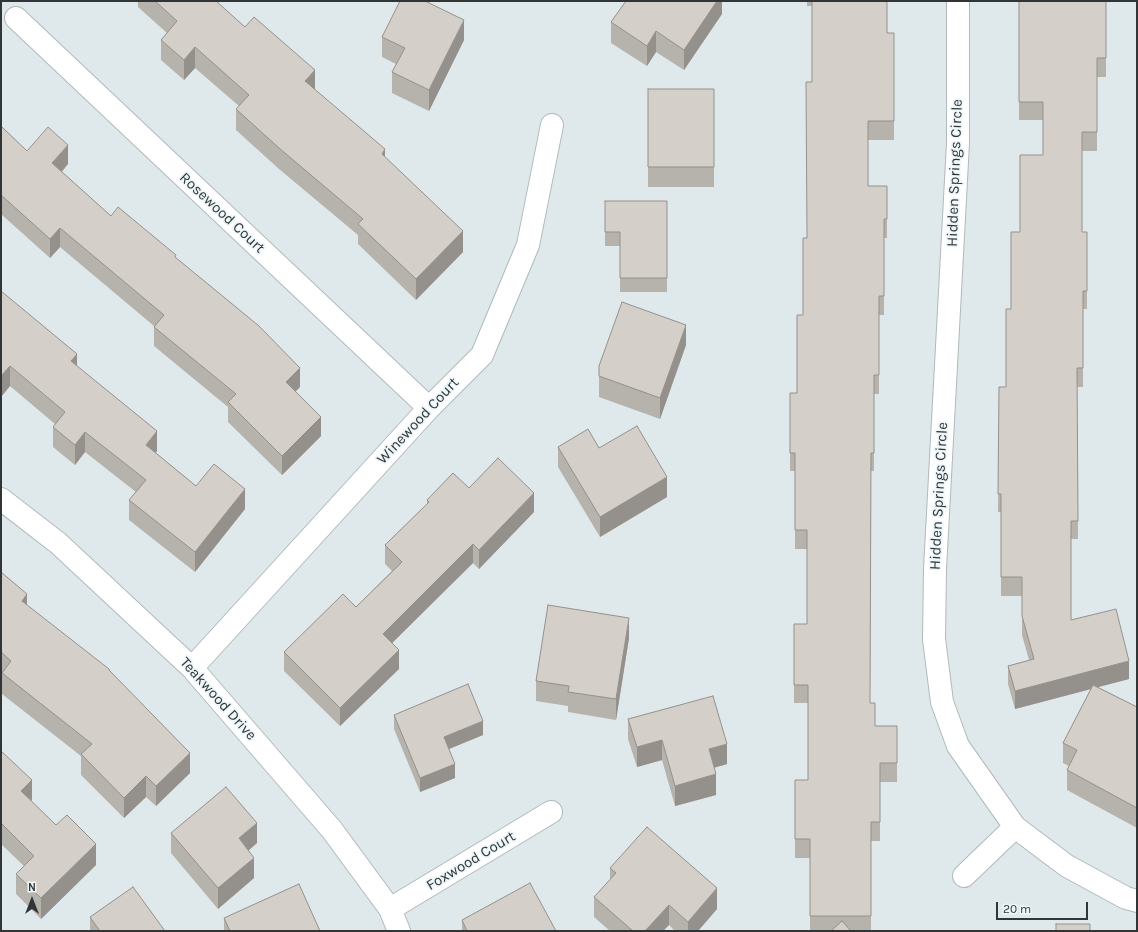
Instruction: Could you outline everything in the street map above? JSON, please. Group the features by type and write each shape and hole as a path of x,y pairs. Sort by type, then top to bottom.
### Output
{"street":[{"name":"Hidden Springs Circle","path":"958,1 958,144 935,569 934,639 942,702 958,746 1015,827 1067,866 1126,898 1137,901"},
{"name":"Rosewood Court","path":"16,18 428,408"},
{"name":"Winewood Court","path":"192,668 428,408 482,355 528,245 552,124"},
{"name":"Teakwood Drive","path":"1,499 58,543 192,668 332,830 390,909 399,931"},
{"name":"Foxwood Court","path":"390,909 551,812"},
{"path":"964,876 1015,827"}],"building":[{"path":"155,1 216,1 245,27 254,17 315,70 305,81 385,149 382,154 463,231 416,279 358,224 363,219 279,148 236,109 249,95 195,47 184,60 161,40 177,21"},
{"path":"400,1 425,1 464,20 429,90 392,72 405,48 382,37"},
{"path":"626,1 717,1 684,50 656,31 647,46 611,22"},
{"path":"812,1 887,1 887,33 894,33 894,121 868,121 868,186 887,186 887,219 884,219 884,296 879,296 879,375 874,375 874,453 871,453 870,703 875,703 875,726 897,726 897,763 880,763 880,822 871,822 871,916 810,916 810,839 795,839 795,780 808,780 808,685 794,685 794,624 807,624 807,530 795,530 795,453 790,453 790,393 797,393 797,315 803,315 803,238 807,238 806,82 812,82"},
{"path":"1019,1 1106,1 1106,58 1097,58 1097,132 1082,132 1082,232 1087,232 1087,291 1083,291 1083,368 1077,368 1078,521 1071,521 1071,620 1116,609 1129,661 1015,691 1008,666 1034,659 1022,616 1022,577 1001,577 1001,494 998,494 999,387 1006,387 1006,309 1011,309 1011,232 1020,232 1020,155 1043,155 1043,102 1019,102"},
{"path":"648,89 714,89 714,167 648,167"},
{"path":"1,126 27,151 48,127 68,145 52,163 111,216 118,207 176,255 175,257 259,326 300,368 286,382 321,417 282,456 228,402 236,394 154,327 164,315 60,228 50,239 1,195"},
{"path":"605,201 667,201 667,278 620,278 620,232 605,232"},
{"path":"1,291 77,354 71,361 157,431 146,445 196,486 214,464 245,489 195,552 129,500 146,480 85,432 75,445 53,427 65,412 10,366 1,376"},
{"path":"622,302 686,325 660,398 599,376 599,366"},
{"path":"637,426 667,477 600,517 558,447 588,429 599,448"},
{"path":"498,458 534,493 479,550 473,544 383,634 399,650 340,708 284,652 343,594 356,607 402,562 385,545 429,502 427,500 453,473 469,488"},
{"path":"1,572 27,594 22,601 109,669 190,753 156,786 146,776 124,798 81,754 92,744 2,673 11,661 1,652"},
{"path":"548,605 629,618 616,699 568,692 569,686 536,681"},
{"path":"468,684 483,721 444,737 455,764 420,778 394,715"},
{"path":"1093,685 1137,707 1137,808 1067,770 1077,750 1063,743"},
{"path":"713,696 727,744 709,749 716,774 675,786 662,740 637,747 628,719"},
{"path":"1,751 32,780 21,791 56,825 67,815 96,844 41,898 16,874 34,856 1,823"},
{"path":"226,787 257,823 239,838 254,858 218,888 171,833"},
{"path":"647,827 717,888 688,922 669,905 645,931 633,931 594,897 616,873 610,868"},
{"path":"530,883 556,931 467,931 462,920"},
{"path":"299,884 320,931 230,931 224,918"},
{"path":"133,887 165,931 100,931 90,917"},
{"path":"842,921 851,931 831,931"},
{"path":"1056,924 1090,924 1090,931 1056,931"}]}
